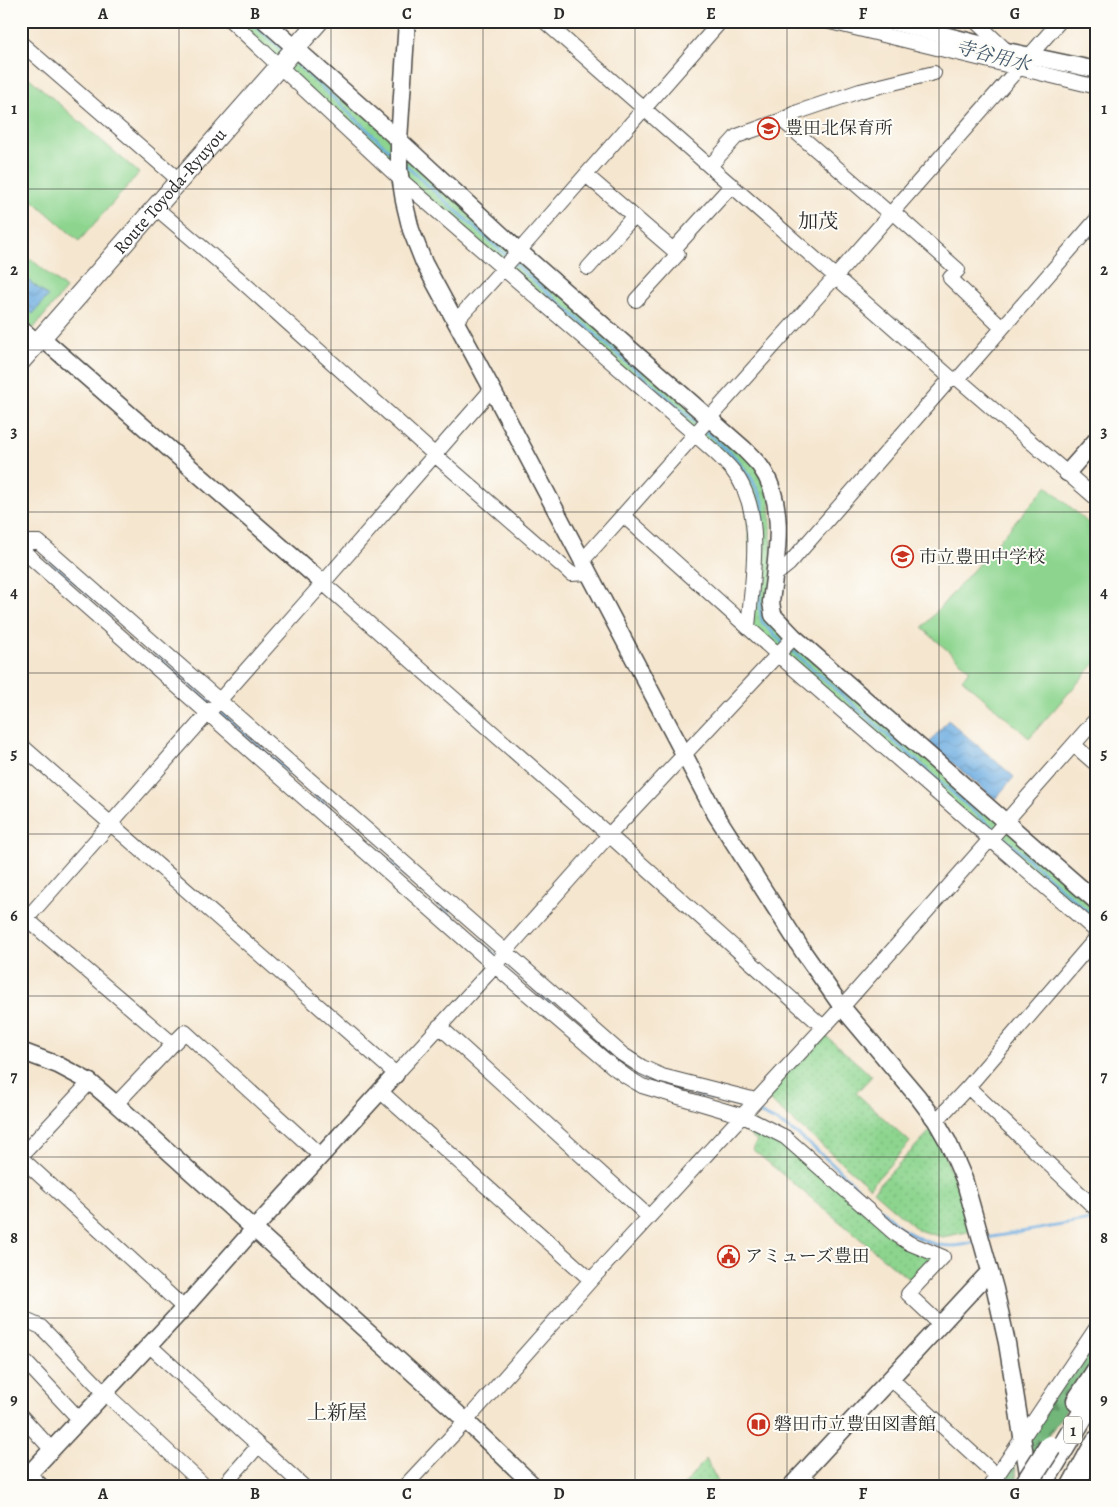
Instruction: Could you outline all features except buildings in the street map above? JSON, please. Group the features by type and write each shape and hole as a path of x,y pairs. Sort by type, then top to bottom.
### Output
{"highway":[{"path":"1055,1476 1097,1372"},
{"name":"1","path":"1055,1476 1097,1391"},
{"name":"1","path":"1055,1476 1097,1419"},
{"path":"1025,1486 1055,1476 1097,1442"}],"main road":[{"name":"Route Toyoda-Ryuyou","path":"21,361 319,21"}],"street":[{"path":"230,21 287,58 399,140 520,251 744,449 760,467 770,485 775,502 778,528 771,602 773,614 794,637 1097,902"},
{"path":"265,21 287,58 401,180 695,435 734,472 745,489 752,510 754,540 748,627"},
{"path":"407,21 399,140 401,180 409,220 421,255 716,814 772,904 842,1007 918,1097 936,1121 948,1142 964,1179 990,1271 1007,1343 1030,1486"},
{"path":"544,21 836,276 1097,499"},
{"path":"455,322 520,251 720,21"},
{"path":"826,21 1097,87"},
{"path":"889,21 1006,51 1097,70"},
{"path":"974,21 1006,51"},
{"path":"156,208 571,574 586,567 624,515 1060,21"},
{"path":"21,43 180,181"},
{"path":"710,166 737,136 782,120 798,112 860,92 934,73"},
{"path":"782,120 958,270 950,278 1002,328"},
{"path":"586,175 678,254 636,300"},
{"path":"673,250 732,185"},
{"path":"588,268 634,216"},
{"path":"752,584 774,581 1097,220"},
{"path":"21,328 40,340 323,583 823,1026"},
{"path":"173,1044 23,919 219,701 492,389"},
{"path":"1066,473 1097,439"},
{"path":"624,515 778,654 1097,932"},
{"path":"21,542 40,542 622,1054 642,1067 662,1076 756,1100"},
{"path":"21,549 495,966 627,1078 642,1086 743,1116 785,1137 894,1232 909,1243 943,1257 908,1294 940,1324"},
{"path":"40,1486 28,1475 150,1346 254,1229 495,966 506,951 609,835 794,637"},
{"path":"405,1486 842,1007 1097,718"},
{"path":"21,745 396,1074"},
{"path":"1074,745 1097,765"},
{"path":"936,1121 968,1087 1097,937"},
{"path":"439,1026 649,1217"},
{"path":"116,1104 185,1032 321,1156"},
{"path":"21,1051 58,1065 90,1082 116,1104 466,1421 534,1486"},
{"path":"90,1082 21,1157 184,1308"},
{"path":"968,1087 1097,1210"},
{"path":"380,1091 591,1280"},
{"path":"814,1486 796,1480 990,1271"},
{"path":"21,1318 41,1327 105,1393 205,1486"},
{"path":"890,1378 994,1481 1097,1327"},
{"path":"150,1346 303,1486"},
{"path":"21,1357 80,1420"},
{"path":"21,1416 52,1450"},
{"path":"223,1486 259,1445"}],"green space":[{"path":"228,21 261,21 736,441 770,485 773,615 1097,902 1097,928 748,627 752,576 745,489 722,459"},
{"path":"27,76 139,173 79,241 21,190 21,82"},
{"path":"31,259 66,289 33,329 21,318 21,304 33,313 48,296 21,275 21,265 24,267"},
{"path":"1047,486 1097,531 1097,661 1029,738 962,679 970,670 922,628"},
{"path":"819,1030 872,1076 856,1093 910,1142 870,1187 762,1094"},
{"path":"754,1121 939,1261 911,1281 752,1149 757,1142 743,1129"},
{"path":"932,1129 954,1179 972,1231 942,1237 918,1230 873,1191"},
{"path":"1097,1327 1097,1364 1030,1463 1022,1439"},
{"path":"706,1459 720,1486 683,1486"},
{"path":"1014,1459 1018,1483 1016,1486 990,1486"}],"water":[{"path":"21,275 48,296 33,314 21,304"},
{"path":"948,720 1014,777 995,799 929,743"}],"waterway":[{"path":"250,21 285,52"},
{"name":"寺谷用水","path":"861,21 910,33"},
{"path":"293,60 392,153"},
{"path":"404,164 508,257"},
{"path":"514,263 699,425"},
{"path":"704,430 736,458 751,478 763,501 760,609 762,622 784,644"},
{"path":"47,558 211,703"},
{"path":"789,648 994,829"},
{"path":"217,709 497,956"},
{"path":"1001,835 1097,920"},
{"path":"504,962 579,1029"},
{"path":"637,1075 654,1083 743,1107"},
{"path":"751,1110 765,1115 801,1137 902,1229 920,1239 946,1246 965,1245 975,1242"},
{"path":"986,1238 1097,1219"}],"place":[{"name":"豊田北保育所","path":"769,128"},
{"name":"市立豊田中学校","path":"903,557"},
{"name":"アミューズ豊田","path":"729,1256"},
{"name":"磐田市立豊田図書館","path":"758,1424"}],"district":[{"name":"加茂","path":"818,221"},
{"name":"上新屋","path":"337,1412"}]}
